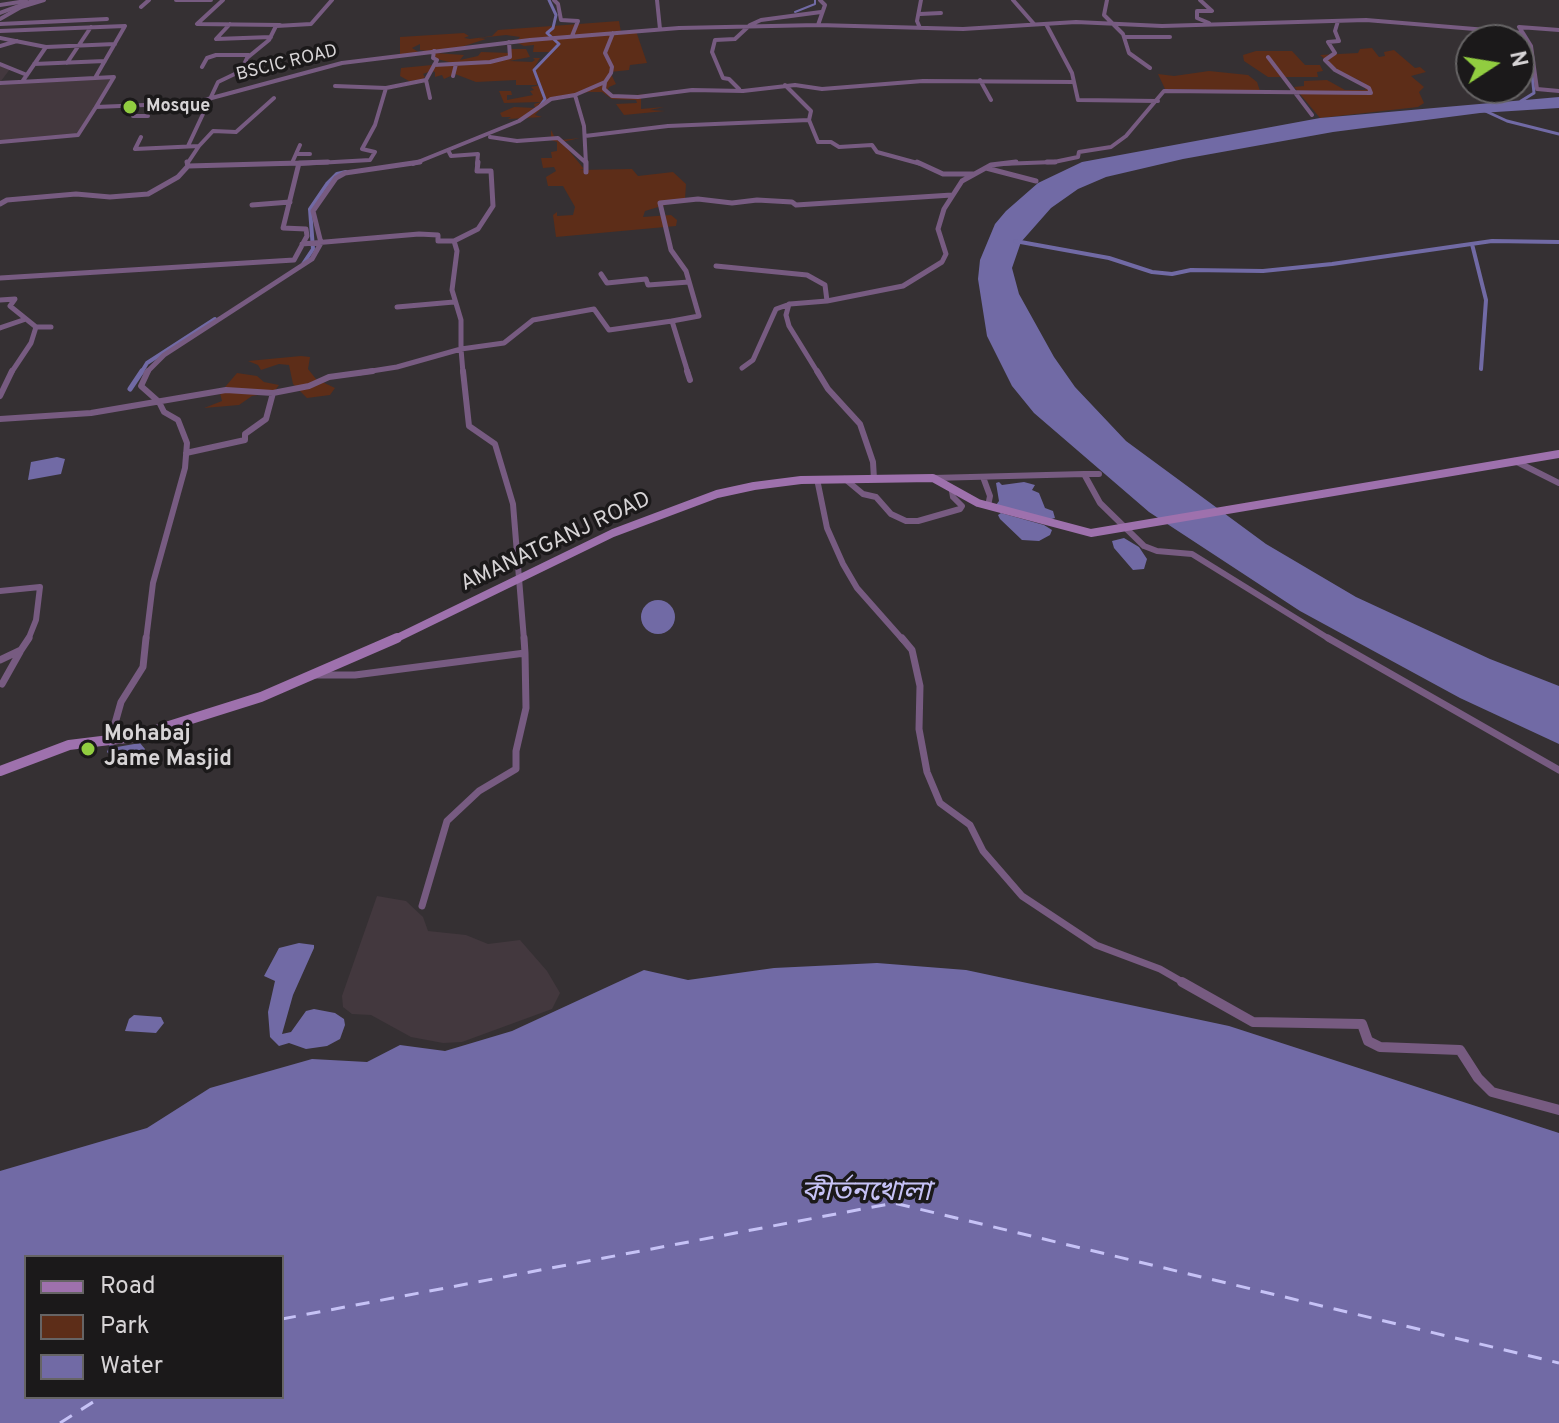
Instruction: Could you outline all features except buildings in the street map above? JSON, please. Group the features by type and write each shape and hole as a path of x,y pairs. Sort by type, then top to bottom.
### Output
{"main road":[{"path":"933,478 952,491 988,506 1091,533 1559,454"},
{"name":"AMANATGANJ ROAD","path":"0,771 69,745 134,737 261,697 315,675 613,533 717,494 781,481 933,478"}],"street":[{"path":"1,2 9,6 28,0"},
{"path":"0,18 35,0"},
{"path":"0,18 44,0"},
{"path":"141,7 149,0"},
{"path":"176,0 211,0"},
{"path":"223,0 197,24 311,24 332,0"},
{"path":"554,0 558,4 561,20 578,21 572,36"},
{"path":"657,0 660,29"},
{"path":"818,25 825,5 820,0"},
{"path":"920,28 917,21 921,0"},
{"path":"1013,0 1034,24"},
{"path":"1107,0 1108,5 1103,13 1124,37 1129,53 1150,68"},
{"path":"1200,0 1212,11 1197,11 1197,18 1210,25"},
{"path":"99,27 114,12"},
{"path":"743,91 732,85 730,79 723,78 712,52 715,40 735,39 750,25 797,13 821,12"},
{"path":"920,14 941,13"},
{"path":"0,18 107,19"},
{"path":"750,25 963,29 1034,24 1210,25 1366,20 1455,27"},
{"path":"742,368 753,360 776,309 789,304 827,301 903,286 942,262 946,254 938,229 952,195 962,181 986,168 1012,161 1054,162 1078,157 1079,152 1111,147 1126,136 1158,101 1162,92 1372,93 1325,60 1335,53 1328,42 1339,41 1335,31 1338,21"},
{"path":"619,23 620,32"},
{"path":"230,24 216,39 271,37"},
{"path":"1046,24 1072,73 1079,101 1158,101"},
{"path":"188,146 208,108 206,102 222,78 241,71 249,55 281,25"},
{"name":"BSCIC ROAD","path":"96,107 188,104 342,63 434,51 620,32 750,25"},
{"path":"0,31 125,26 95,78"},
{"path":"67,63 91,27"},
{"path":"1535,28 1559,30"},
{"path":"613,33 605,46 612,67 604,89 612,96 702,89 743,91 785,85 822,89 909,81 1073,82"},
{"path":"1124,37 1170,37"},
{"path":"0,38 46,47 115,44"},
{"path":"0,46 19,40"},
{"path":"434,65 510,57 509,42"},
{"path":"22,82 46,47"},
{"path":"426,80 437,60 433,58 434,51"},
{"path":"202,67 207,58 216,55 249,55"},
{"path":"1268,57 1312,115"},
{"path":"34,64 105,61"},
{"path":"0,64 27,75"},
{"path":"453,76 456,64"},
{"path":"1535,75 1537,89 1559,91"},
{"path":"0,83 114,77 80,134 0,142"},
{"path":"335,86 386,88 426,80"},
{"path":"426,80 430,98"},
{"path":"980,80 991,100"},
{"path":"110,741 121,702 143,667 153,583 167,542 187,443 178,420 164,412 159,402 141,386 144,375 155,362 312,259 320,243 313,211 336,178 345,173 406,166 449,152 528,117 551,99 575,95 605,82"},
{"path":"785,85 811,111 809,120 818,142 831,142 839,147 872,145 877,152 911,159 943,174 975,173"},
{"path":"0,204 6,200 56,199 76,194 110,197 148,194 178,177 188,166 370,160 375,152 362,149 375,125 386,88"},
{"path":"575,95 585,136 586,172"},
{"path":"188,166 186,163 213,131 236,132 274,98"},
{"path":"138,105 133,116 148,116"},
{"path":"585,136 668,126 809,120"},
{"path":"488,136 517,141 558,138 585,162"},
{"path":"141,137 135,149 199,146"},
{"path":"292,163 300,145"},
{"path":"306,244 419,234 438,235 438,241 454,241 478,229 493,206 491,171 477,171 478,154 451,156 449,152"},
{"path":"296,154 310,154"},
{"path":"0,278 178,266 288,263 306,244 306,229 283,228 299,163"},
{"path":"986,168 1036,181"},
{"path":"0,419 54,417 226,390 273,393 309,386 329,377 397,367 461,349 504,343 533,320 594,309 609,330 699,316 686,271 671,250 660,203 757,200 792,202 796,205 952,195"},
{"path":"252,205 290,202"},
{"path":"422,906 447,821 479,791 516,769 516,751 526,708 525,653 513,504 495,444 469,426 466,418 461,320 452,290 457,251 454,241"},
{"path":"716,266 807,275 825,285 827,301"},
{"path":"601,274 607,283 646,279 648,285 689,282"},
{"path":"0,300 15,299 10,306 36,327 51,327"},
{"path":"397,307 454,302"},
{"path":"789,304 786,315 789,326 828,389 860,424 873,462 874,479"},
{"path":"0,328 26,319"},
{"path":"672,321 690,380"},
{"path":"0,396 9,375 31,343 36,327"},
{"path":"186,453 245,440 245,434 266,419 273,393"},
{"path":"1513,460 1559,483"},
{"path":"1084,474 1100,503 1152,550 1192,554 1336,644 1559,770"},
{"path":"933,478 1099,474"},
{"path":"983,477 990,496 988,506"},
{"path":"817,479 827,528 843,564 857,588 912,650 920,686 919,729 927,772 940,803 970,825 983,851 1022,896 1096,945 1160,969 1253,1022 1362,1024 1368,1041 1380,1047 1460,1050 1478,1078 1492,1092 1559,1110"},
{"path":"845,479 860,493 876,497 891,514 906,521 918,521 960,509 962,506 953,497 952,491"},
{"path":"0,591 40,587 33,628 2,684"},
{"path":"0,660 21,650"},
{"path":"315,675 355,675 525,653"}],"shaded area":[{"path":"0,65 10,69 1,81 115,77 77,135 0,141"},
{"path":"377,896 406,901 423,917 428,931 466,935 488,944 520,940 547,971 560,993 552,1009 462,1042 443,1043 411,1037 371,1015 352,1014 343,1007 342,996"}],"green space":[{"path":"619,21 621,32 636,31 647,63 630,65 629,70 610,72 616,84 609,87 606,93 612,96 658,94 641,98 641,109 664,107 650,110 665,111 624,115 616,104 637,103 636,100 612,99 602,92 588,92 548,101 535,115 542,117 508,119 511,117 502,117 500,113 514,107 535,108 534,104 541,102 504,103 499,91 511,91 512,95 507,95 507,100 533,95 531,87 540,85 536,75 537,85 516,85 516,80 476,82 455,74 444,79 442,75 435,77 435,72 431,71 423,74 425,77 421,80 409,81 400,76 401,68 453,63 433,58 435,53 464,55 460,60 478,56 481,52 511,53 511,49 526,49 530,57 509,61 532,62 535,60 533,58 540,58 532,71 552,52 533,52 534,45 524,46 516,42 520,37 506,35 479,38 486,39 461,47 427,51 420,50 420,44 412,48 420,53 400,55 400,37 464,33 469,36 464,38 470,39 492,36 498,30"},
{"path":"1372,48 1379,57 1385,56 1384,52 1394,50 1415,68 1420,67 1426,72 1411,76 1424,87 1419,92 1424,103 1418,107 1320,118 1294,87 1304,86 1304,81 1327,80 1345,90 1366,90 1361,81 1340,72 1320,55 1358,53 1360,49"},
{"path":"1256,51 1292,51 1305,65 1320,65 1323,71 1317,72 1318,77 1268,77 1244,61 1243,55"},
{"path":"1209,71 1248,75 1257,82 1260,91 1165,89 1158,74 1174,76"},
{"path":"551,130 555,138 562,140 580,138 562,142 584,169 580,170 632,169 638,176 673,172 686,184 685,199 645,211 643,217 671,215 677,220 676,226 556,237 553,215 557,212 557,216 573,215 575,207 563,186 548,186 546,177 556,171 554,167 543,168 541,158 552,158 551,152 557,151 557,142 551,140"},
{"path":"310,357 308,369 316,379 335,388 330,395 307,398 293,384 289,365 279,364 261,370 258,365 248,361"},
{"path":"237,373 257,376 264,382 279,385 274,392 252,396 239,405 204,408 222,401 220,393"}],"water":[{"path":"1559,97 1559,108 1480,113 1333,132 1183,159 1106,177 1078,189 1051,208 1021,242 1012,268 1019,294 1054,357 1075,387 1126,441 1266,544 1356,597 1490,659 1559,686 1559,744 1460,698 1300,611 1149,512 1034,413 1012,386 987,336 978,279 980,260 995,224 1006,211 1038,183 1082,162 1320,118 1479,104 1535,104 1535,99"},
{"path":"57,457 65,459 61,474 28,480 31,462"},
{"path":"1024,482 1035,485 1032,490 1039,493 1045,508 1053,511 1055,518 1048,520 996,505 999,501 996,483 1002,485"},
{"path":"1001,513 1052,530 1050,535 1039,541 1022,540 1000,519 998,515"},
{"path":"1124,538 1139,547 1147,559 1144,569 1133,570 1114,548 1112,541"},
{"path":"658,600 670,605 675,617 670,629 658,634 646,629 641,617 646,605"},
{"path":"140,743 145,749 143,753 127,767 121,766 107,752 110,744 117,747"},
{"path":"299,943 314,945 314,948 293,995 282,1034 291,1032 306,1011 314,1009 335,1013 344,1019 345,1025 340,1039 327,1046 306,1049 289,1043 279,1046 270,1037 268,1012 275,981 264,976 279,948"},
{"name":"কীর্তনখোলা","path":"877,963 966,970 1229,1026 1559,1133 1559,1423 0,1423 0,1171 147,1128 210,1088 312,1059 367,1062 400,1045 445,1051 512,1031 644,970 688,980 774,968"},
{"path":"134,1015 161,1017 164,1023 156,1033 125,1031"}],"waterway":[{"path":"540,106 545,99 534,70 559,44 547,33 553,28 556,15 549,0"},
{"path":"795,12 815,4 815,0"},
{"path":"1481,109 1507,121 1559,134"},
{"path":"303,264 313,249 310,209 327,184 337,174 346,172"},
{"path":"1015,241 1109,258 1152,272 1172,274 1191,270 1263,271 1332,264 1492,241 1559,242"},
{"path":"1472,244 1486,300 1481,369"},
{"path":"141,373 147,363 215,319"},
{"path":"130,389 142,371"}],"ferry route":[{"path":"284,1319 894,1203 1559,1363"},
{"path":"60,1423 98,1399"}],"place":[{"name":"Mosque","path":"130,107"},
{"name":"Mohabaj Jame Masjid","path":"88,749"}]}
